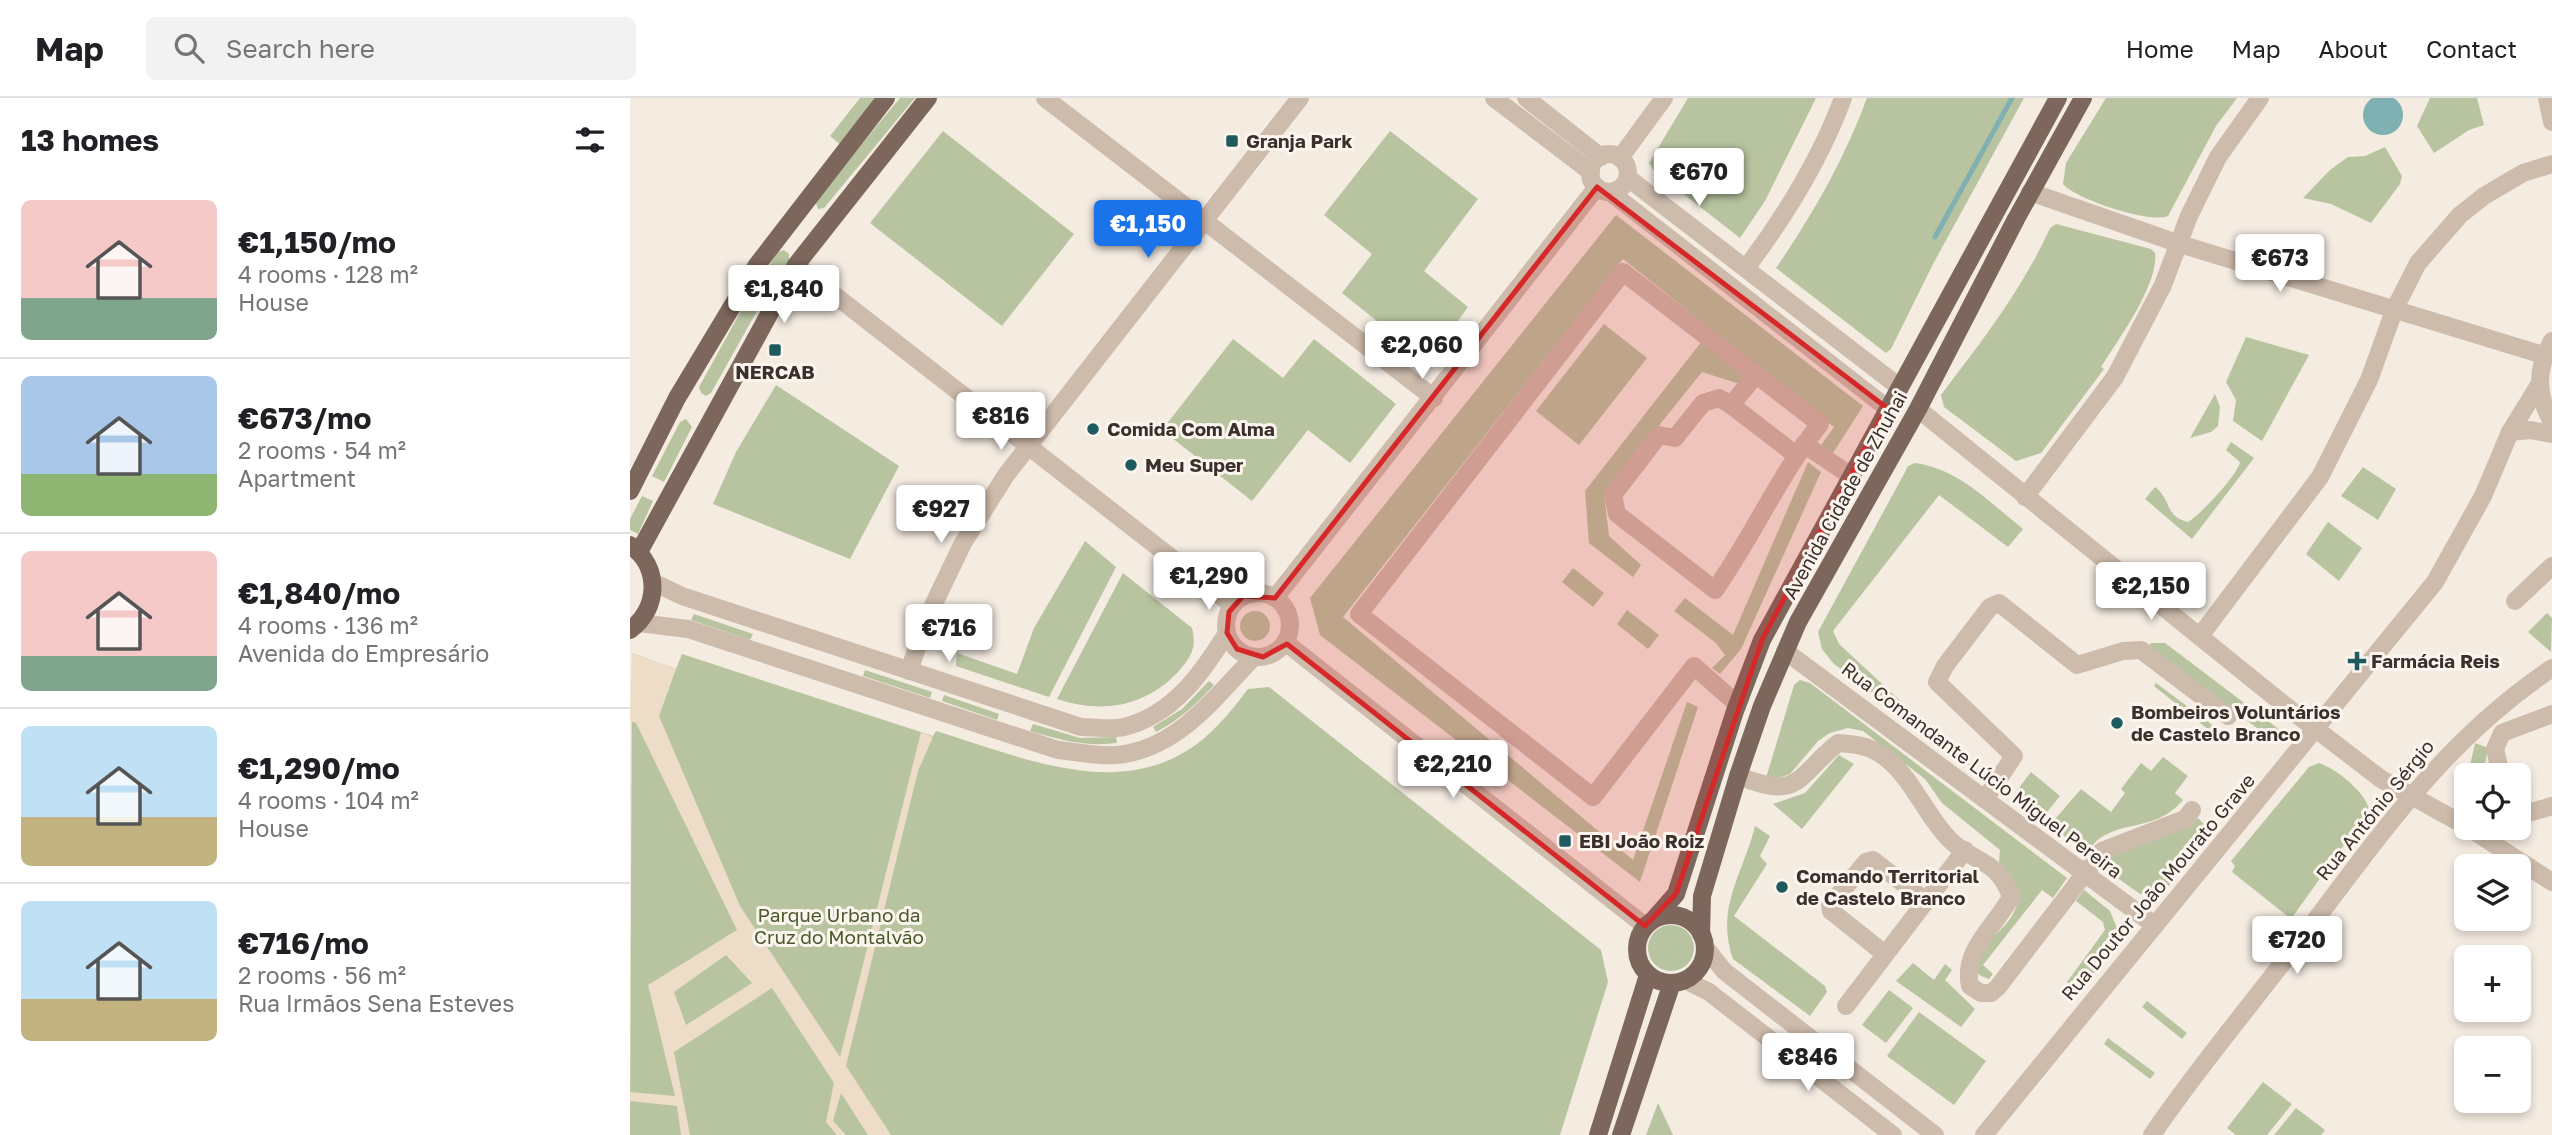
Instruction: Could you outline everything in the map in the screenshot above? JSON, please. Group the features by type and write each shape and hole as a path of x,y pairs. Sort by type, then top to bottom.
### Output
{"main road":[{"path":"630,491 677,398 757,265 886,98"},
{"path":"635,627 649,609 653,582 634,548 796,265 928,98"},
{"name":"Avenida Cidade de Zhuhai","path":"1650,922 1676,894 1737,704 1762,640 1898,386 2058,98"},
{"name":"Avenida Cidade de Zhuhai","path":"1703,941 1702,896 1738,776 1798,622 1918,409 2030,192 2083,98"},
{"path":"1621,1135 1679,982 1700,967 1703,941 1686,919 1676,915 1650,922 1639,935 1637,956 1648,975 1679,982"},
{"path":"1598,1135 1648,975"}],"street":[{"path":"1045,98 1434,398"},
{"path":"909,671 928,616 963,543 1027,447 1300,98"},
{"path":"1494,98 1599,184 1887,408"},
{"path":"1526,98 1601,157 1613,155 1627,166 1628,178 1621,188 1599,184"},
{"path":"1620,158 1664,98"},
{"path":"1746,268 1812,167 1843,98"},
{"path":"2025,498 2115,377 2163,285 2189,216 2218,157 2260,98"},
{"path":"2547,98 2552,122"},
{"path":"1275,598 1599,184 1601,157"},
{"path":"2200,636 2320,477 2369,380 2395,308 2418,263 2460,215 2523,173 2552,164"},
{"path":"1628,178 1898,386"},
{"path":"2030,192 2180,243 2395,308 2548,348 2539,385 2543,404 2552,422"},
{"path":"796,265 1232,606"},
{"path":"1737,704 1693,666 1593,797 1359,614 1623,272 1820,424 1800,449 1740,555 1715,590 1616,513 1613,495 1659,435 1675,438 1703,403 1720,398 1800,449 1851,476"},
{"path":"1731,405 1756,374"},
{"name":"Rua Doutor João Mourato Grave","path":"1985,1132 2434,582 2483,496 2510,432 2539,385"},
{"path":"1918,409 2025,498 2381,779 2454,819"},
{"path":"2510,432 2530,430 2552,434"},
{"path":"2515,601 2552,566"},
{"path":"653,582 682,596 1081,727 1124,727 1158,711 1187,690 1227,633"},
{"path":"1254,593 1275,598 1288,613 1289,633 1285,642 1271,654 1254,657 1237,649 1227,633 1226,622 1232,606 1254,593"},
{"path":"1985,799 2014,756 1970,717 1937,682 1945,666 1990,607 1999,603 2077,666 2123,651 2141,650 2228,716"},
{"path":"635,627 688,629 1058,750 1117,755 1164,742 1197,717 1254,657"},
{"path":"1285,642 1650,922"},
{"name":"Rua Comandante Lúcio Miguel Pereira","path":"1785,651 2154,924"},
{"name":"Rua António Sérgio","path":"2152,1135 2371,845 2448,752 2486,716 2552,667"},
{"path":"2498,763 2495,748 2502,733 2552,714"},
{"path":"1738,776 1773,790 1789,786 1806,775 1838,743 1858,744 1880,754 1895,769 1941,829 2004,878 2011,897 1976,947 1966,970 1970,986 1981,993 1991,993 1998,987 2102,851 2185,819 2192,810"},
{"path":"2531,812 2552,806"},
{"path":"2501,840 2552,882"},
{"path":"1846,1006 1965,850"},
{"path":"1885,954 1831,911 1830,905 1866,862 1873,860 1926,901"},
{"path":"1703,941 1724,971 1935,1135"},
{"path":"1679,982 1709,992 1893,1135"}],"highlighted area":[{"path":"1597,187 1887,408 1762,640 1676,894 1645,926 1287,644 1263,657 1237,649 1227,633 1229,612 1243,596 1275,598"}],"green space":[{"path":"860,98 878,98 841,145 830,136"},
{"path":"900,98 915,98 824,208 818,209 815,200"},
{"path":"1688,98 1816,98 1765,201 1740,238 1654,171 1649,163"},
{"path":"1867,98 2024,98 1933,264 1891,349 1886,353 1776,268 1827,186"},
{"path":"2106,98 2237,98 2216,126 2168,216 2159,218 2114,209 2082,196 2063,184 2066,163"},
{"path":"2430,98 2477,98 2484,125 2469,130 2434,153 2417,126"},
{"path":"943,131 1074,234 1002,326 870,223"},
{"path":"1390,131 1478,199 1424,271 1468,307 1428,362 1342,293 1372,254 1324,215"},
{"path":"2385,147 2402,176 2400,184 2371,223 2331,204 2303,198 2330,170 2348,157 2365,156"},
{"path":"1616,215 1863,406 1833,453 1821,445 1834,427 1623,259 1343,617 1633,860 1687,702 1698,707 1640,882 1320,635 1310,598"},
{"path":"2056,224 2151,249 2155,253 2155,266 2144,296 2101,367 2104,369 2041,453 2016,461 1944,407 1941,395 2000,314 2027,273 2050,228"},
{"path":"784,250 789,254 789,262 757,311 711,393 706,396 701,393 699,387 746,302 778,252"},
{"path":"1604,324 1647,358 1579,445 1536,411"},
{"path":"2246,337 2309,355 2262,441 2233,421 2236,400 2226,382"},
{"path":"1233,339 1283,378 1314,339 1396,404 1350,463 1308,430 1252,501 1162,430"},
{"path":"1702,341 1745,377 1740,384 1702,372 1604,494 1609,536 1641,565 1633,577 1589,543 1585,491"},
{"path":"776,385 899,466 850,559 713,504 736,452"},
{"path":"2215,394 2220,407 2218,426 2211,432 2190,438"},
{"path":"686,419 692,427 664,482 652,476 680,422"},
{"path":"2231,442 2254,458 2192,539 2145,499 2155,487 2164,497 2171,512 2188,522 2217,495 2238,468 2240,462 2226,450"},
{"path":"1808,462 1821,472 1741,649 1720,674 1712,668 1725,655 1716,643 1674,611 1685,598 1733,635"},
{"path":"1915,463 1931,466 1960,479 2023,529 2008,547 1939,495 1833,631 1839,644 1976,771 1833,663 1822,649 1818,632 1908,466"},
{"path":"2363,467 2396,489 2378,520 2341,496"},
{"path":"642,496 653,501 638,534 630,530 630,519"},
{"path":"2328,522 2362,548 2339,581 2306,554"},
{"path":"1085,541 1116,567 1049,697 956,666 957,653 1017,674 1034,628"},
{"path":"1573,568 1604,593 1593,607 1562,582"},
{"path":"1123,573 1192,628 1194,641 1189,657 1165,684 1137,700 1090,706 1057,699"},
{"path":"1627,610 1659,635 1648,649 1617,624"},
{"path":"1255,611 1261,612 1269,620 1269,632 1261,640 1255,641 1249,640 1241,632 1240,626 1241,620 1249,612"},
{"path":"2547,613 2552,618 2551,652 2528,632"},
{"path":"694,614 753,634 750,640 691,620"},
{"path":"2151,643 2165,643 2280,730 2277,743 2148,647"},
{"name":"Parque Urbano da Cruz do Montalvão","path":"632,653 676,669 682,654 933,736 936,731 1044,764 1117,772 1152,766 1186,751 1217,726 1248,689 1269,687 1601,950 1608,982 1560,1135 630,1135"},
{"path":"865,670 932,692 930,698 863,676"},
{"path":"1800,680 1810,683 2067,878 2053,898 2042,890 1983,965 1993,974 1989,979 1979,975 1977,962 1982,950 2013,914 2018,899 2014,882 1999,862 2000,850 1942,803 1925,779 1863,731 1848,728 1830,733 1818,741 1790,774 1776,779 1766,778 1794,685"},
{"path":"1209,681 1214,685 1201,699 1156,732 1153,727 1182,709"},
{"path":"2156,683 2223,733 2219,738 2154,686"},
{"path":"944,695 999,714 997,720 942,701"},
{"path":"1033,724 1080,738 1116,737 1117,743 1095,744 1063,740 1030,731"},
{"path":"2475,743 2488,748 2485,763 2471,763"},
{"path":"1839,755 1854,764 1802,829 1773,804 1805,793"},
{"path":"2163,757 2188,776 2175,793 2183,800 2173,810 2152,821 2109,833 2083,851 2050,825 2081,789 2111,812 2125,793 2121,789 2141,763 2151,771"},
{"path":"2319,763 2349,782 2363,796 2369,810 2291,919 2232,872 2235,866 2231,861 2309,767"},
{"path":"2031,772 2060,796 2043,817 2013,796"},
{"path":"2198,818 2212,832 2166,889 2140,894 2105,869 2102,863 2108,855 2185,828"},
{"path":"1755,826 1770,836 1760,856 1767,864 1734,916 1825,986 1827,992 1810,1016 1733,959 1728,940 1729,907"},
{"path":"2084,890 2110,911 2119,933 2111,952 2078,991 2067,982 2105,930 2103,922 2076,901"},
{"path":"1671,925 1687,932 1694,948 1687,964 1671,971 1655,964 1648,948 1655,932"},
{"path":"1913,963 1934,980 1945,964 1952,970 1945,980 1975,1009 1961,1027 1896,981"},
{"path":"1889,990 1913,1008 1886,1043 1862,1025"},
{"path":"2147,1001 2187,1033 2182,1039 2142,1007"},
{"path":"1919,1012 1986,1061 1954,1105 1887,1056"},
{"path":"2108,1038 2155,1073 2150,1079 2104,1044"},
{"path":"2263,1082 2292,1104 2267,1135 2236,1135 2227,1128"},
{"path":"1658,1103 1673,1135 1646,1135"},
{"path":"2296,1108 2325,1130 2321,1135 2274,1135"}],"shaded area":[{"path":"632,653 676,669 659,716 740,906 840,1057 921,732 933,737 918,771 846,1066 891,1135 868,1135 841,1093 833,1121 846,1135 837,1135 826,1122 834,1083 772,988 674,1052 690,1135 681,1135 677,1106 630,1101 630,1092 675,1096 648,985 737,930 636,723 630,721","holes":["726,955 752,983 686,1025 674,992"]}],"water":[{"path":"2383,95 2397,101 2403,115 2397,129 2383,135 2369,129 2363,115 2369,101"}],"waterway":[{"path":"1935,237 2012,98"}],"place":[{"name":"Granja Park","path":"1232,141"},
{"name":"NERCAB","path":"775,350"},
{"name":"Comida Com Alma","path":"1093,429"},
{"name":"Meu Super","path":"1131,465"},
{"name":"Farmácia Reis","path":"2357,661"},
{"name":"Bombeiros Voluntários de Castelo Branco","path":"2117,723"},
{"name":"EBI João Roiz","path":"1565,841"},
{"name":"Comando Territorial de Castelo Branco","path":"1782,887"}]}
